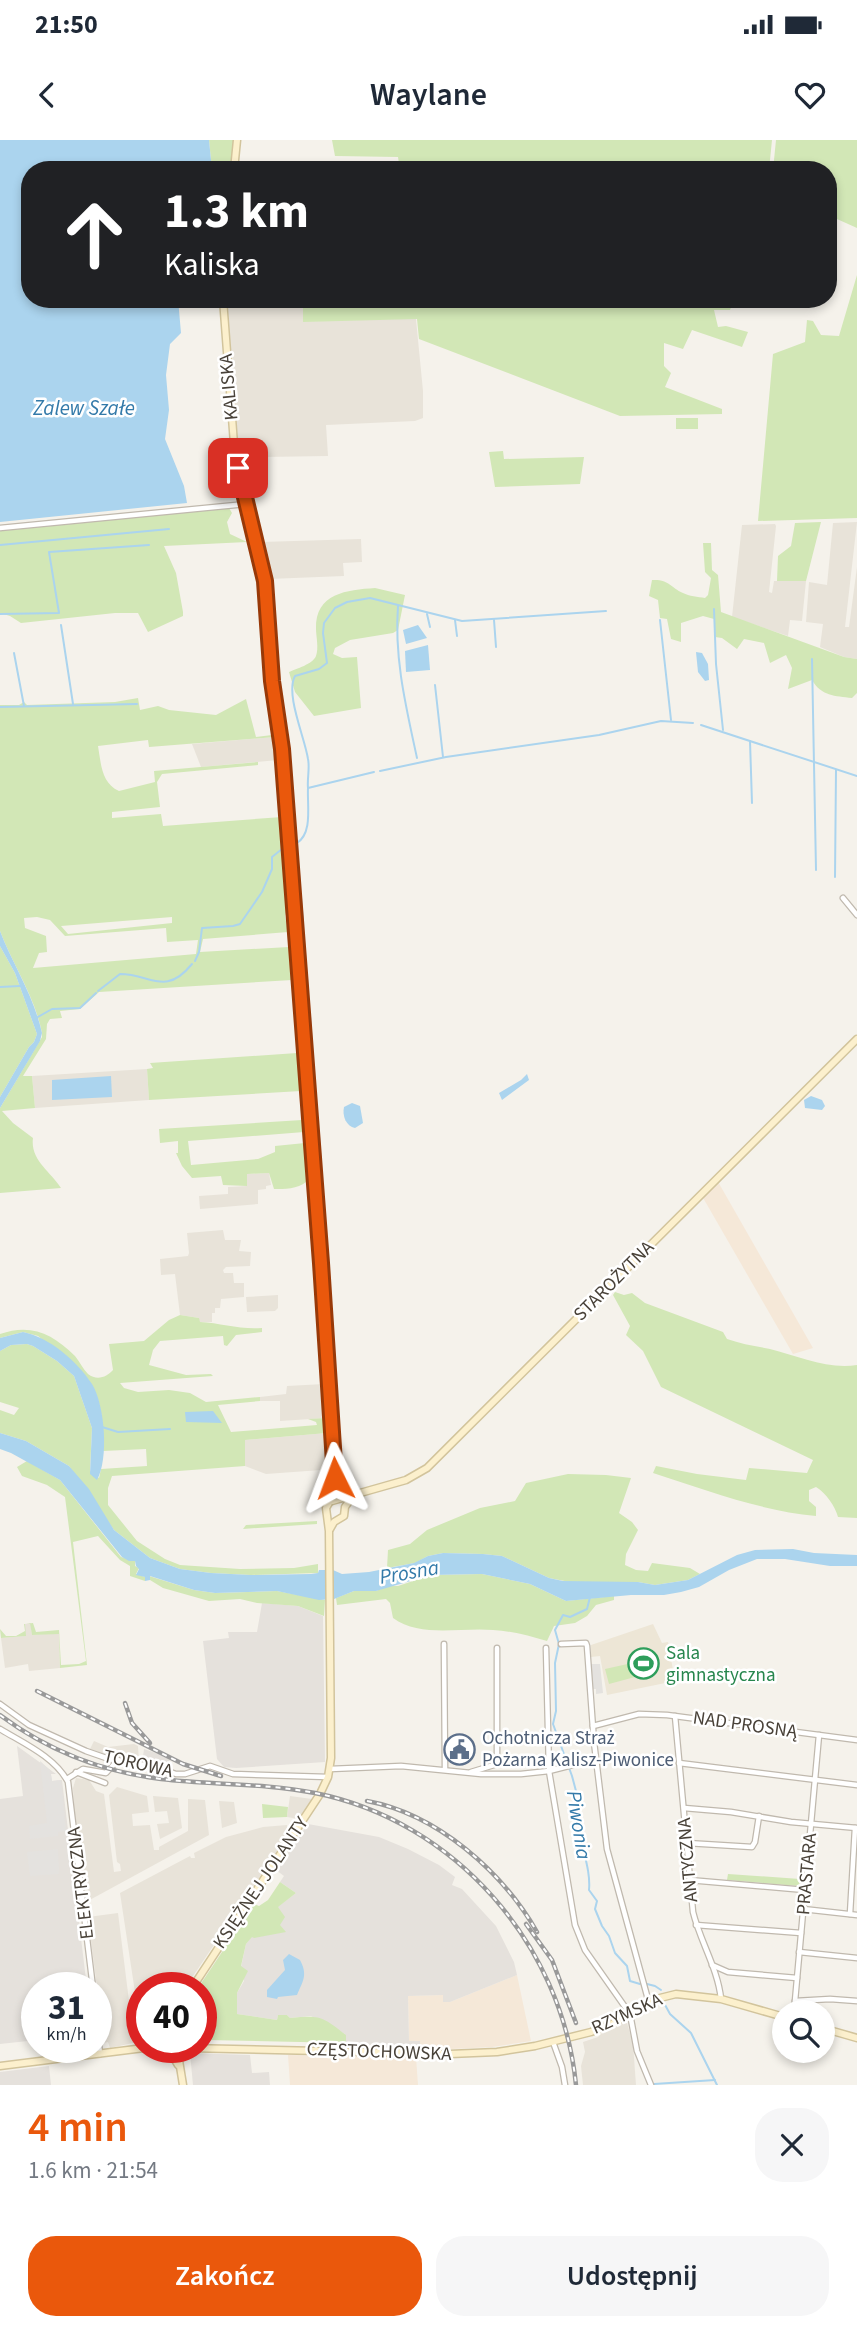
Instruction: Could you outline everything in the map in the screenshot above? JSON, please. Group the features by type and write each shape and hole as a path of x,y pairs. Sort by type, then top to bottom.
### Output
{"street":[{"path":"235,161 237,140"},
{"name":"KALISKA","path":"224,308 234,444 267,594 272,681 282,749 321,1263 335,1501"},
{"path":"0,528 246,504"},
{"path":"843,898 857,915"},
{"name":"STAROŻYTNA","path":"335,1501 406,1480 432,1464 857,1039"},
{"path":"329,1531 337,1520 344,1516 345,1507 354,1495 341,1493 336,1484"},
{"path":"328,1777 330,1563 326,1508 335,1501 345,1507"},
{"path":"328,1516 337,1520"},
{"path":"561,1644 586,1643 607,1849 649,2003"},
{"path":"444,1644 445,1769"},
{"path":"470,1773 491,1767 498,1760 497,1648"},
{"path":"546,1648 548,1770 577,1931 585,1950 630,2014 637,2051 651,2085"},
{"name":"TOROWA","path":"0,1704 22,1721 49,1736 93,1754 179,1774 188,1774 210,1766 233,1774 328,1777"},
{"name":"NAD PROSNĄ","path":"593,1726 639,1714 675,1716 857,1740"},
{"name":"ANTYCZNA","path":"675,1716 696,1925 711,1964 720,1999"},
{"path":"0,1729 45,1757 66,1779 85,1769 106,1773 118,1760"},
{"name":"PRASTARA","path":"795,2000 820,1735"},
{"path":"330,1769 382,1766 521,1774 596,1759"},
{"path":"679,1763 857,1785"},
{"path":"76,1772 105,1783"},
{"name":"KSIĘŻNEJ JOLANTY","path":"203,1972 319,1797 328,1777"},
{"name":"ELEKTRYCZNA","path":"66,1779 91,1972"},
{"path":"684,1808 856,1828 850,1914"},
{"path":"687,1843 752,1847 759,1816"},
{"path":"690,1880 805,1890"},
{"path":"803,1909 857,1915"},
{"path":"696,1925 801,1933"},
{"path":"799,1952 857,1958"},
{"path":"711,1964 728,1972 797,1978"},
{"name":"RZYMSKA","path":"553,2042 604,2027 662,1997 676,1994 720,1999 772,2014"},
{"path":"812,2000 857,2001"},
{"path":"835,2032 857,2038"},
{"path":"553,2042 565,2085"},
{"name":"CZĘSTOCHOWSKA","path":"217,2047 464,2054 505,2051 553,2042"},
{"path":"0,2066 25,2063"},
{"path":"178,2063 181,2067"},
{"path":"180,2063 183,2085"},
{"path":"181,2067 182,2063"}],"shaded area":[{"path":"228,308 415,308 423,418 415,421 326,425 328,456 264,457 263,444 238,442"},
{"path":"857,522 845,627 849,627 857,567 857,659 844,657 820,647 823,624 806,622 809,582 827,585 833,523"},
{"path":"775,524 769,592 772,593 774,581 806,581 802,621 790,620 788,636 732,617 742,525"},
{"path":"361,539 362,562 343,563 344,576 269,579 261,542"},
{"path":"275,737 278,760 201,767 192,744"},
{"path":"147,1069 149,1100 35,1108 32,1076"},
{"path":"269,1173 271,1185 258,1190 258,1204 200,1209 199,1196 228,1194 228,1187 247,1186 247,1174"},
{"path":"717,1180 813,1348 793,1354 702,1196"},
{"path":"223,1230 225,1240 241,1240 239,1251 251,1252 250,1266 226,1267 223,1270 224,1273 233,1273 234,1283 244,1283 244,1297 221,1299 220,1308 215,1308 215,1313 212,1313 212,1322 199,1322 199,1318 180,1315 175,1274 161,1275 160,1259 188,1256 187,1233"},
{"path":"278,1295 278,1308 275,1311 247,1312 246,1297"},
{"path":"324,1384 326,1418 280,1421 280,1401 260,1401 260,1397 286,1394 287,1386"},
{"path":"327,1433 329,1458 321,1470 266,1474 245,1466 244,1440"},
{"path":"262,1603 298,1606 323,1616 325,1762 236,1768 224,1767 217,1759 203,1641 229,1638 228,1632 257,1632"},
{"path":"31,1623 32,1635 59,1633 60,1668 29,1671 28,1664 5,1668 1,1638 25,1636 25,1624"},
{"path":"653,1624 662,1643 668,1642 675,1681 607,1695 600,1656 591,1657 591,1645"},
{"path":"590,1664 600,1664 603,1693 596,1694 596,1689 593,1689"},
{"path":"94,1741 108,1747 134,1744 138,1746 139,1761 90,1749"},
{"path":"17,1746 56,1774 51,1774 52,1781 62,1780 85,1972 21,1972 21,2042 0,2044 0,1799 23,1796"},
{"path":"144,1749 170,1760 166,1765 146,1762 143,1757"},
{"path":"40,1761 50,1770 52,1781 61,1780 66,1831 58,1832 58,1836 30,1839 29,1826 47,1823"},
{"path":"76,1778 89,1780 96,1791 104,1794 114,1872 121,1871 117,1862 109,1795 117,1787 147,1796 149,1812 132,1814 133,1826 150,1825 154,1850 159,1850 159,1847 188,1831 188,1799 205,1800 209,1835 86,1902 74,1809 73,1788"},
{"path":"153,1796 178,1798 182,1828 160,1839 157,1824 169,1823 167,1811 155,1812"},
{"path":"290,1796 312,1799 299,1819 287,1817"},
{"path":"219,1801 234,1802 237,1823 222,1828"},
{"path":"308,1824 379,1837 439,1865 455,1877 452,1885 462,1889 496,1926 514,1962 517,1975 450,2002 443,2002 443,1995 408,1996 409,2041 420,2041 420,2049 346,2045 345,2034 311,2016 290,2018 287,2015 278,2015 277,2020 237,2014 237,1993 244,1981 241,1967 246,1944 252,1936 280,1925 277,1907 296,1893 280,1882 284,1876 276,1870"},
{"path":"287,1825 287,1836 196,1972 132,1972 120,1893 190,1856 195,1858 194,1853 226,1837 263,1827"},
{"path":"58,1849 59,1874 30,1876 27,1852"},
{"path":"118,1913 126,1977 126,2044 112,2048 112,1972 95,1972 88,1917"},
{"path":"517,1975 531,2041 492,2047 420,2049 420,2041 409,2041 408,1996 443,1995 450,2002"},
{"path":"624,2022 627,2023 633,2044 636,2085 583,2085 583,2042"},
{"path":"217,2054 250,2055 252,2073 269,2072 270,2085 193,2085 191,2063 217,2063"},
{"path":"288,2055 416,2057 418,2085 290,2085"},
{"path":"49,2066 51,2085 0,2085 0,2072"}],"green space":[{"path":"209,140 234,140 232,161 211,161"},
{"path":"332,140 772,140 770,161 399,161 398,157 335,156"},
{"path":"776,140 857,140 857,228 837,219 837,161 774,161"},
{"path":"857,275 857,518 758,521 773,354 805,342 807,320 813,321 821,335 839,336"},
{"path":"303,308 731,308 714,310 718,327 726,326 748,332 742,347 692,330 683,349 664,343 664,366 671,373 665,387 722,409 722,414 620,416 419,339 417,319 303,322"},
{"path":"676,418 698,418 698,429 676,429"},
{"path":"503,451 504,459 584,457 580,484 495,487 489,452"},
{"path":"229,508 232,513 227,522 230,534 247,542 164,546 176,573 183,616 148,632 138,613 21,623 0,613 0,531"},
{"path":"821,522 806,581 777,581 778,556 791,546 795,523"},
{"path":"703,543 711,543 712,570 718,575 721,612 844,657 857,659 857,693 852,698 824,692 812,680 788,689 792,668 786,655 770,663 764,643 744,639 737,649 722,638 715,637 714,619 703,616 681,623 681,642 671,639 667,619 660,618 658,600 649,596 652,580 666,582 685,594 705,598 711,578 705,572"},
{"path":"375,588 405,595 398,630 350,640 335,648 333,654 342,658 357,657 361,708 314,716 295,692 289,672 308,664 316,656 317,617 327,601 344,592"},
{"path":"138,698 140,710 158,706 169,710 216,715 246,699 256,737 272,735 275,731 275,737 149,747 148,740 98,746 105,778 119,791 155,782 154,771 258,762 258,765 162,774 157,782 160,807 112,812 112,818 161,814 163,826 282,817 287,892 285,916 288,932 203,939 200,952 289,947 292,980 99,992 80,1009 60,1011 62,1018 50,1019 46,1039 23,1076 32,1076 35,1108 2,1111 33,1138 38,1159 61,1188 0,1193 0,1108 42,1033 29,994 0,931 0,705 19,705 24,702 27,705 115,702","holes":["172,917 172,923 68,934 61,926","24,918 50,920 65,936 166,928 167,942 198,940 196,954 33,968 39,953 47,952 46,936 25,928"]},
{"path":"0,946 15,973 37,1034 0,1097"},
{"path":"297,1053 301,1091 149,1100 147,1069 153,1068 150,1063"},
{"path":"302,1120 304,1132 188,1141 191,1165 258,1159 275,1152 275,1146 305,1143 306,1182 291,1188 274,1189 269,1173 247,1174 247,1186 223,1185 221,1176 192,1178 176,1153 178,1141 160,1143 159,1129"},
{"path":"615,1292 624,1295 632,1293 645,1303 723,1332 727,1339 732,1341 814,1362 836,1366 857,1365 857,1518 838,1517 830,1500 816,1487 809,1490 809,1501 816,1507 816,1516 754,1505 653,1473 656,1466 746,1480 749,1468 807,1473 813,1460 661,1387 643,1351 626,1335 630,1326 613,1295"},
{"path":"180,1315 199,1318 200,1322 262,1328 262,1332 236,1335 227,1346 224,1345 223,1336 160,1341 153,1350 149,1365 186,1375 213,1376 120,1383 124,1388 138,1392 169,1390 190,1393 206,1402 260,1397 260,1401 218,1405 231,1432 317,1425 308,1419 326,1418 327,1433 245,1440 245,1466 112,1476 108,1488 108,1505 137,1541 180,1565 240,1569 294,1568 318,1564 318,1573 211,1573 180,1569 150,1558 114,1530 69,1466 26,1441 0,1433 0,1410 14,1415 19,1408 0,1402 0,1351 11,1345 27,1344 57,1361 74,1376 92,1428 90,1471 99,1478 101,1469 147,1466 146,1449 103,1451 98,1400 84,1375 38,1336 23,1332 0,1338 0,1334 32,1330 50,1336 75,1356 88,1374 98,1378 113,1370 109,1344 144,1341 169,1320"},
{"path":"27,1461 60,1480 121,1557 135,1561 135,1566 139,1568 136,1574 145,1577 145,1581 130,1576 130,1566 120,1560 98,1536 73,1542 87,1665 60,1668 59,1634 32,1635 30,1623 33,1623 36,1632 59,1630 61,1665 86,1661 65,1497 47,1485 22,1476 17,1467"},
{"path":"568,1474 631,1478 619,1513 638,1530 626,1554 625,1565 648,1571 652,1563 690,1568 700,1574 688,1580 655,1585 638,1582 575,1583 549,1578 502,1556 443,1553 428,1556 415,1563 387,1568 388,1550 410,1544 427,1530 480,1508 515,1501 526,1483"},
{"path":"317,1521 317,1524 243,1529 246,1525"},
{"path":"482,1574 530,1584 566,1601 614,1596 614,1600 596,1605 587,1616 575,1623 554,1626 547,1641 481,1629 416,1628 393,1618 390,1603 386,1599 337,1605 336,1598 354,1591 376,1591 431,1575"},
{"path":"149,1576 194,1590 215,1593 277,1591 325,1600 324,1616 298,1606 240,1599 209,1601 163,1588 150,1580"},
{"path":"24,1624 26,1636 1,1638 0,1629 6,1636 16,1636 25,1631"},
{"path":"632,1663 635,1677 609,1684 605,1669"},
{"path":"262,1804 288,1807 287,1817 263,1818"},
{"path":"728,1874 800,1879 799,1886 727,1880"},
{"path":"280,1882 296,1893 278,1907 285,1917 280,1925 286,1932 252,1937 246,1944 241,1966 248,1971 237,1993 237,2014 277,2020 278,2015 287,2015 290,2018 320,2018 346,2035 346,2043 217,2040 217,1972 209,1972 254,1904 259,1906 268,1900"}],"water":[{"name":"Zalew Szałe","path":"0,140 209,140 211,161 21,161 21,308 179,308 181,333 170,344 166,375 169,410 165,439 184,486 187,503 0,522"},
{"path":"418,625 427,638 406,644 403,630"},
{"path":"428,645 430,670 406,672 405,651"},
{"path":"696,652 702,653 708,664 709,680 705,681 698,672"},
{"path":"0,931 29,993 42,1033 40,1041 0,1108 0,1097 37,1034 15,973 0,946"},
{"path":"527,1074 529,1080 502,1100 499,1093"},
{"path":"111,1076 112,1097 52,1100 52,1080"},
{"path":"811,1096 822,1100 825,1106 822,1110 805,1108 804,1100"},
{"path":"352,1103 360,1106 363,1123 355,1128 347,1123 344,1114 344,1107"},
{"path":"23,1332 43,1339 62,1351 92,1384 100,1405 104,1432 103,1459 97,1480 90,1474 92,1428 74,1376 33,1346 11,1345 0,1351 0,1338"},
{"path":"213,1411 222,1423 186,1422 185,1412"},
{"name":"Prosna","path":"0,1433 26,1441 69,1466 89,1489 114,1530 150,1558 180,1569 251,1575 311,1574 318,1573 319,1570 333,1570 342,1574 369,1572 414,1563 443,1553 483,1554 502,1556 549,1578 563,1581 638,1582 655,1585 688,1580 737,1555 755,1550 793,1549 857,1555 857,1566 757,1559 729,1570 699,1587 681,1592 566,1601 530,1584 482,1574 431,1575 376,1591 354,1591 334,1599 319,1600 277,1591 215,1593 194,1590 150,1576 150,1580 145,1581 145,1577 136,1575 139,1569 135,1561 122,1557 60,1480 0,1449"},
{"path":"289,1954 300,1960 304,1970 304,1978 297,1995 277,1999 267,1997 267,1990 285,1970 283,1960"}],"waterway":[{"path":"0,545 169,529"},
{"path":"0,614 59,613 49,552 149,545"},
{"path":"308,788 309,762 294,705 293,684 295,676 319,669 327,663 324,623 335,608 347,602 370,598 462,621 606,611"},
{"path":"398,606 399,663 417,758"},
{"path":"714,609 723,730"},
{"path":"427,614 430,627"},
{"path":"455,620 457,636"},
{"path":"494,620 496,647"},
{"path":"660,620 671,720"},
{"path":"61,625 73,704"},
{"path":"14,653 24,706"},
{"path":"812,659 816,870"},
{"path":"435,685 443,757"},
{"path":"0,707 137,704"},
{"path":"380,771 446,757 599,735 661,721 693,723"},
{"path":"701,725 857,776"},
{"path":"750,741 752,803"},
{"path":"835,877 836,770"},
{"path":"298,863 297,843 307,826 308,788 374,772"},
{"path":"195,961 202,928 240,924 262,892 272,869 272,857 282,849"},
{"path":"299,873 300,891"},
{"path":"301,898 303,922"},
{"path":"303,931 308,990"},
{"path":"98,991 120,974 166,982 182,974 192,964"},
{"path":"0,987 20,986"},
{"path":"36,1018 52,1009 80,1008 96,993"},
{"path":"308,998 309,1011"},
{"path":"310,1016 313,1062"},
{"path":"313,1067 318,1129"},
{"path":"319,1136 321,1167"},
{"path":"321,1175 322,1187"},
{"path":"323,1191 323,1201"},
{"path":"324,1213 325,1218"},
{"path":"325,1226 327,1245"},
{"path":"327,1252 329,1279"},
{"path":"102,1427 118,1432 170,1429"},
{"name":"Piwonia","path":"590,1597 587,1609 570,1617 563,1615 555,1630 559,1644 555,1663 556,1711 553,1724 576,1791 573,1800 579,1811 589,1890 597,1901 595,1909 615,1953 627,1966 630,1981 640,1984"},
{"name":"Piwonia","path":"647,1984 661,1990"},
{"name":"Piwonia","path":"664,2003 670,2014 691,2033 717,2085"},
{"path":"654,2084 715,2080"}],"railway":[{"path":"37,1691 183,1764 221,1776"},
{"path":"125,1703 132,1723 150,1743"},
{"path":"0,1715 56,1749 118,1771 161,1779 277,1787 315,1793 366,1808 413,1831 455,1861 493,1897 524,1938 549,1984 567,2033 576,2085"},
{"path":"367,1801 418,1818 465,1848 506,1888 537,1932"},
{"path":"526,1924 552,1960 576,2023"}],"place":[{"name":"Sala gimnastyczna","path":"643,1664"},
{"name":"Ochotnicza Straż Pożarna Kalisz-Piwonice","path":"459,1749"}],"route":[{"path":"238,468 265,581 272,681 281,736 335,1478"}]}
